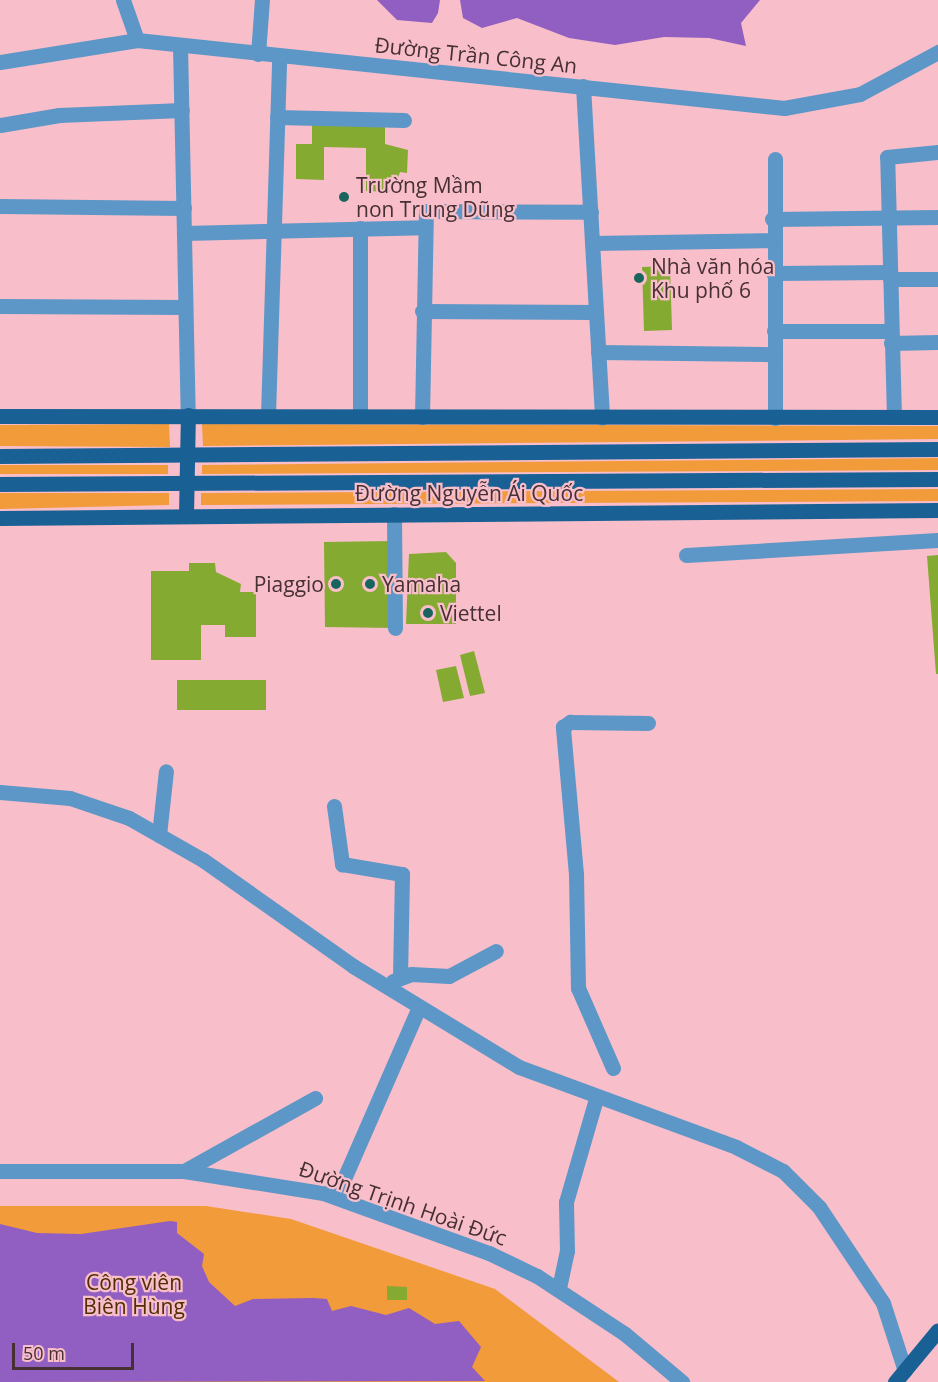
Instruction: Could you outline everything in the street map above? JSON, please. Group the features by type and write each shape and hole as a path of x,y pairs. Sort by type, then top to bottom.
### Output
{"main road":[{"path":"186,515 188,415"},
{"path":"0,416 938,417"},
{"name":"Đường Nguyễn Ái Quốc","path":"0,456 938,449"},
{"name":"Đường Nguyễn Ái Quốc","path":"0,484 938,479"},
{"name":"Đường Nguyễn Ái Quốc","path":"0,518 938,510"},
{"path":"900,1376 938,1330"}],"street":[{"path":"123,0 136,40"},
{"path":"258,54 262,0"},
{"name":"Đường Trần Công An","path":"0,62 136,40 583,86 811,106 860,94 938,52"},
{"path":"180,45 188,415"},
{"path":"268,415 279,56"},
{"path":"583,86 602,417"},
{"path":"0,125 59,115 182,110"},
{"path":"277,117 404,120"},
{"path":"894,417 888,155 938,152"},
{"path":"775,159 772,219 775,418"},
{"path":"0,206 184,208"},
{"path":"422,417 423,216 431,210 591,212"},
{"path":"772,219 938,217"},
{"path":"184,233 423,227"},
{"path":"360,228 360,416"},
{"path":"592,243 773,240"},
{"path":"773,273 938,279"},
{"path":"0,306 186,307"},
{"path":"422,311 596,312"},
{"path":"774,331 891,337 938,342"},
{"path":"598,352 774,354"},
{"path":"394,514 395,627"},
{"path":"686,555 938,540"},
{"path":"613,1068 578,988 576,874 563,727 570,722 648,723"},
{"path":"159,835 166,771"},
{"path":"0,792 70,798 129,818 159,835 386,986 519,1067 596,1099 736,1147 798,1182 883,1303 900,1376"},
{"path":"334,806 342,864 402,874 400,976"},
{"path":"386,986 400,976 449,975 496,951"},
{"path":"336,1197 419,1006"},
{"path":"184,1171 315,1098"},
{"path":"560,1288 567,1251 566,1202 596,1099"},
{"name":"Đường Trịnh Hoài Đức","path":"0,1171 184,1171 277,1182 336,1197 489,1253 560,1288 682,1382"}],"green space":[{"path":"169,424 170,447 0,446 0,425"},
{"path":"202,424 938,426 938,439 203,446"},
{"path":"938,458 938,470 202,474 202,465"},
{"path":"0,465 168,465 168,474 0,474"},
{"path":"938,489 938,501 201,505 201,493"},
{"path":"0,493 169,493 169,505 0,509"},
{"name":"Công viên Biên Hùng","path":"0,1206 206,1206 291,1219 495,1289 619,1382 0,1382"}],"shaded area":[{"path":"377,0 440,0 438,13 432,23 397,20"},
{"path":"460,0 760,0 741,23 746,46 709,38 664,37 615,45 569,38 517,18 482,28 463,18"},
{"name":"Công viên Biên Hùng","path":"170,1221 177,1222 177,1233 204,1254 202,1266 209,1282 235,1306 253,1299 313,1298 327,1299 332,1311 351,1306 386,1315 409,1308 435,1324 459,1321 481,1347 472,1367 485,1381 0,1382 0,1224 37,1233 81,1234"}],"building":[{"path":"312,124 385,125 385,144 408,150 407,173 400,172 393,192 366,191 366,148 324,147 324,180 296,179 296,144 312,144"},
{"path":"670,266 672,330 644,331 642,267"},
{"name":"Yamaha","path":"393,541 393,628 325,627 324,542"},
{"path":"446,552 456,563 456,624 406,624 409,554"},
{"path":"938,555 938,674 936,674 927,556"},
{"path":"189,563 215,563 216,572 241,584 240,592 256,592 256,637 225,637 225,625 201,625 201,660 151,660 151,571 189,571"},
{"path":"474,651 485,693 470,696 460,655"},
{"path":"456,666 464,698 443,702 436,670"},
{"path":"177,680 266,680 266,710 177,710"},
{"path":"387,1286 407,1287 407,1300 387,1300"}],"place":[{"name":"Trường Mầm non Trung Dũng","path":"344,197"},
{"name":"Nhà văn hóa Khu phố 6","path":"639,278"},
{"name":"Piaggio","path":"336,584"},
{"name":"Yamaha","path":"370,584"},
{"name":"Viettel","path":"428,613"}]}
